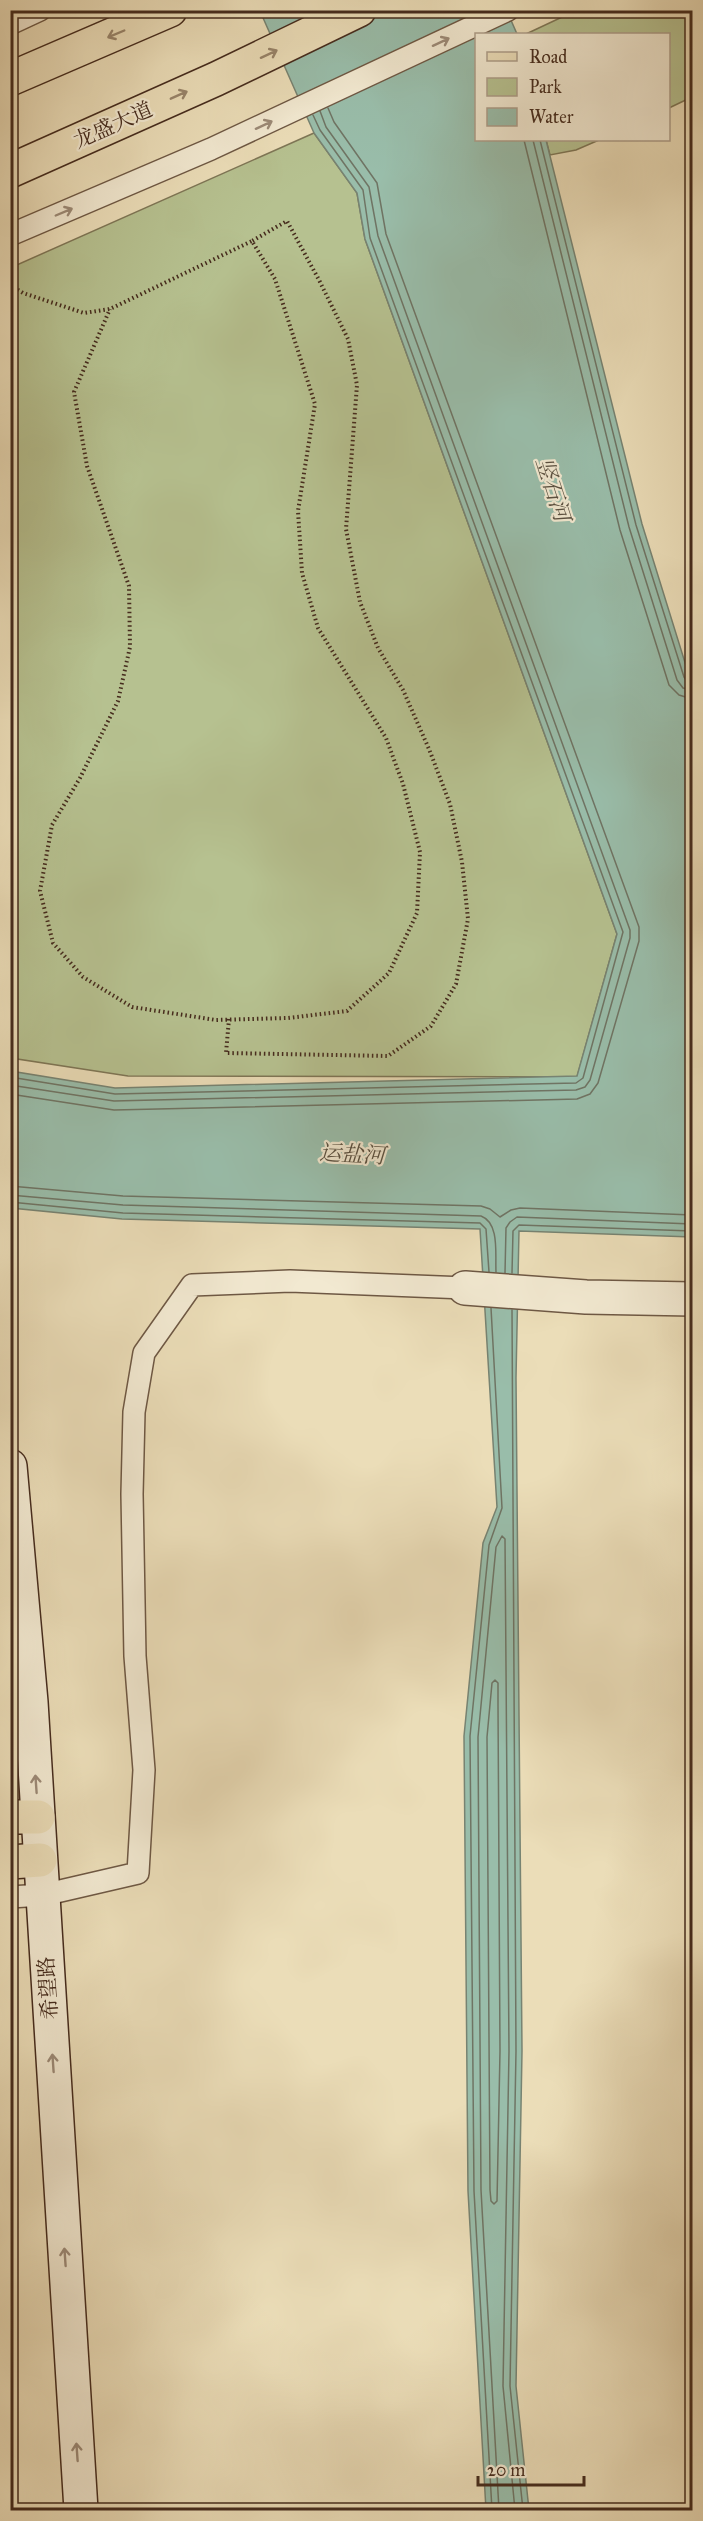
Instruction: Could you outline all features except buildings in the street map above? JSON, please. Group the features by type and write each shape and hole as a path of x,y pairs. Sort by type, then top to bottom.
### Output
{"main road":[{"path":"10,80 170,10"},
{"name":"龙盛大道","path":"10,171 216,79 359,10"},
{"path":"465,1288 586,1297 693,1299"},
{"name":"希望路","path":"10,1466 31,1702 24,1817 25,1861 43,1895 81,2511"}],"lane":[{"path":"10,24 40,10"},
{"path":"10,236 211,149 508,10"},
{"path":"10,1897 43,1895 138,1873 144,1770 135,1656 132,1494 134,1412 144,1353 192,1285 290,1281 465,1288"}],"path":[{"path":"10,285 23,294 84,313 110,309 252,241 287,221 348,339 357,385 346,529 360,602 378,648 403,690 450,804 462,862 468,919 456,984 431,1026 388,1056 226,1053 229,1020"},
{"path":"110,309 74,392 87,466 129,586 130,647 118,702 80,778 52,825 40,891 53,943 83,977 132,1007 216,1020 288,1018 347,1011 389,973 417,913 420,852 403,784 386,738 318,628 302,573 298,511 315,404 275,279 252,241"}],"green space":[{"path":"577,10 692,11 692,97 670,108 670,33 528,33"},
{"path":"314,133 357,193 365,239 617,934 577,1077 128,1076 11,1058 10,268"},
{"path":"546,141 597,141 576,150 550,155"}],"water":[{"path":"260,11 507,11 517,33 475,33 475,141 546,141 642,524 692,685 692,1237 519,1231 516,1378 522,2051 516,2386 529,2510 486,2510 468,2191 464,1736 483,1543 497,1507 480,1229 122,1219 11,1208 10,1071 115,1088 577,1076 617,934 365,239 357,193 314,133"}],"water label":[{"name":"竖石河","path":"553,489"},
{"name":"运盐河","path":"352,1154"}]}
